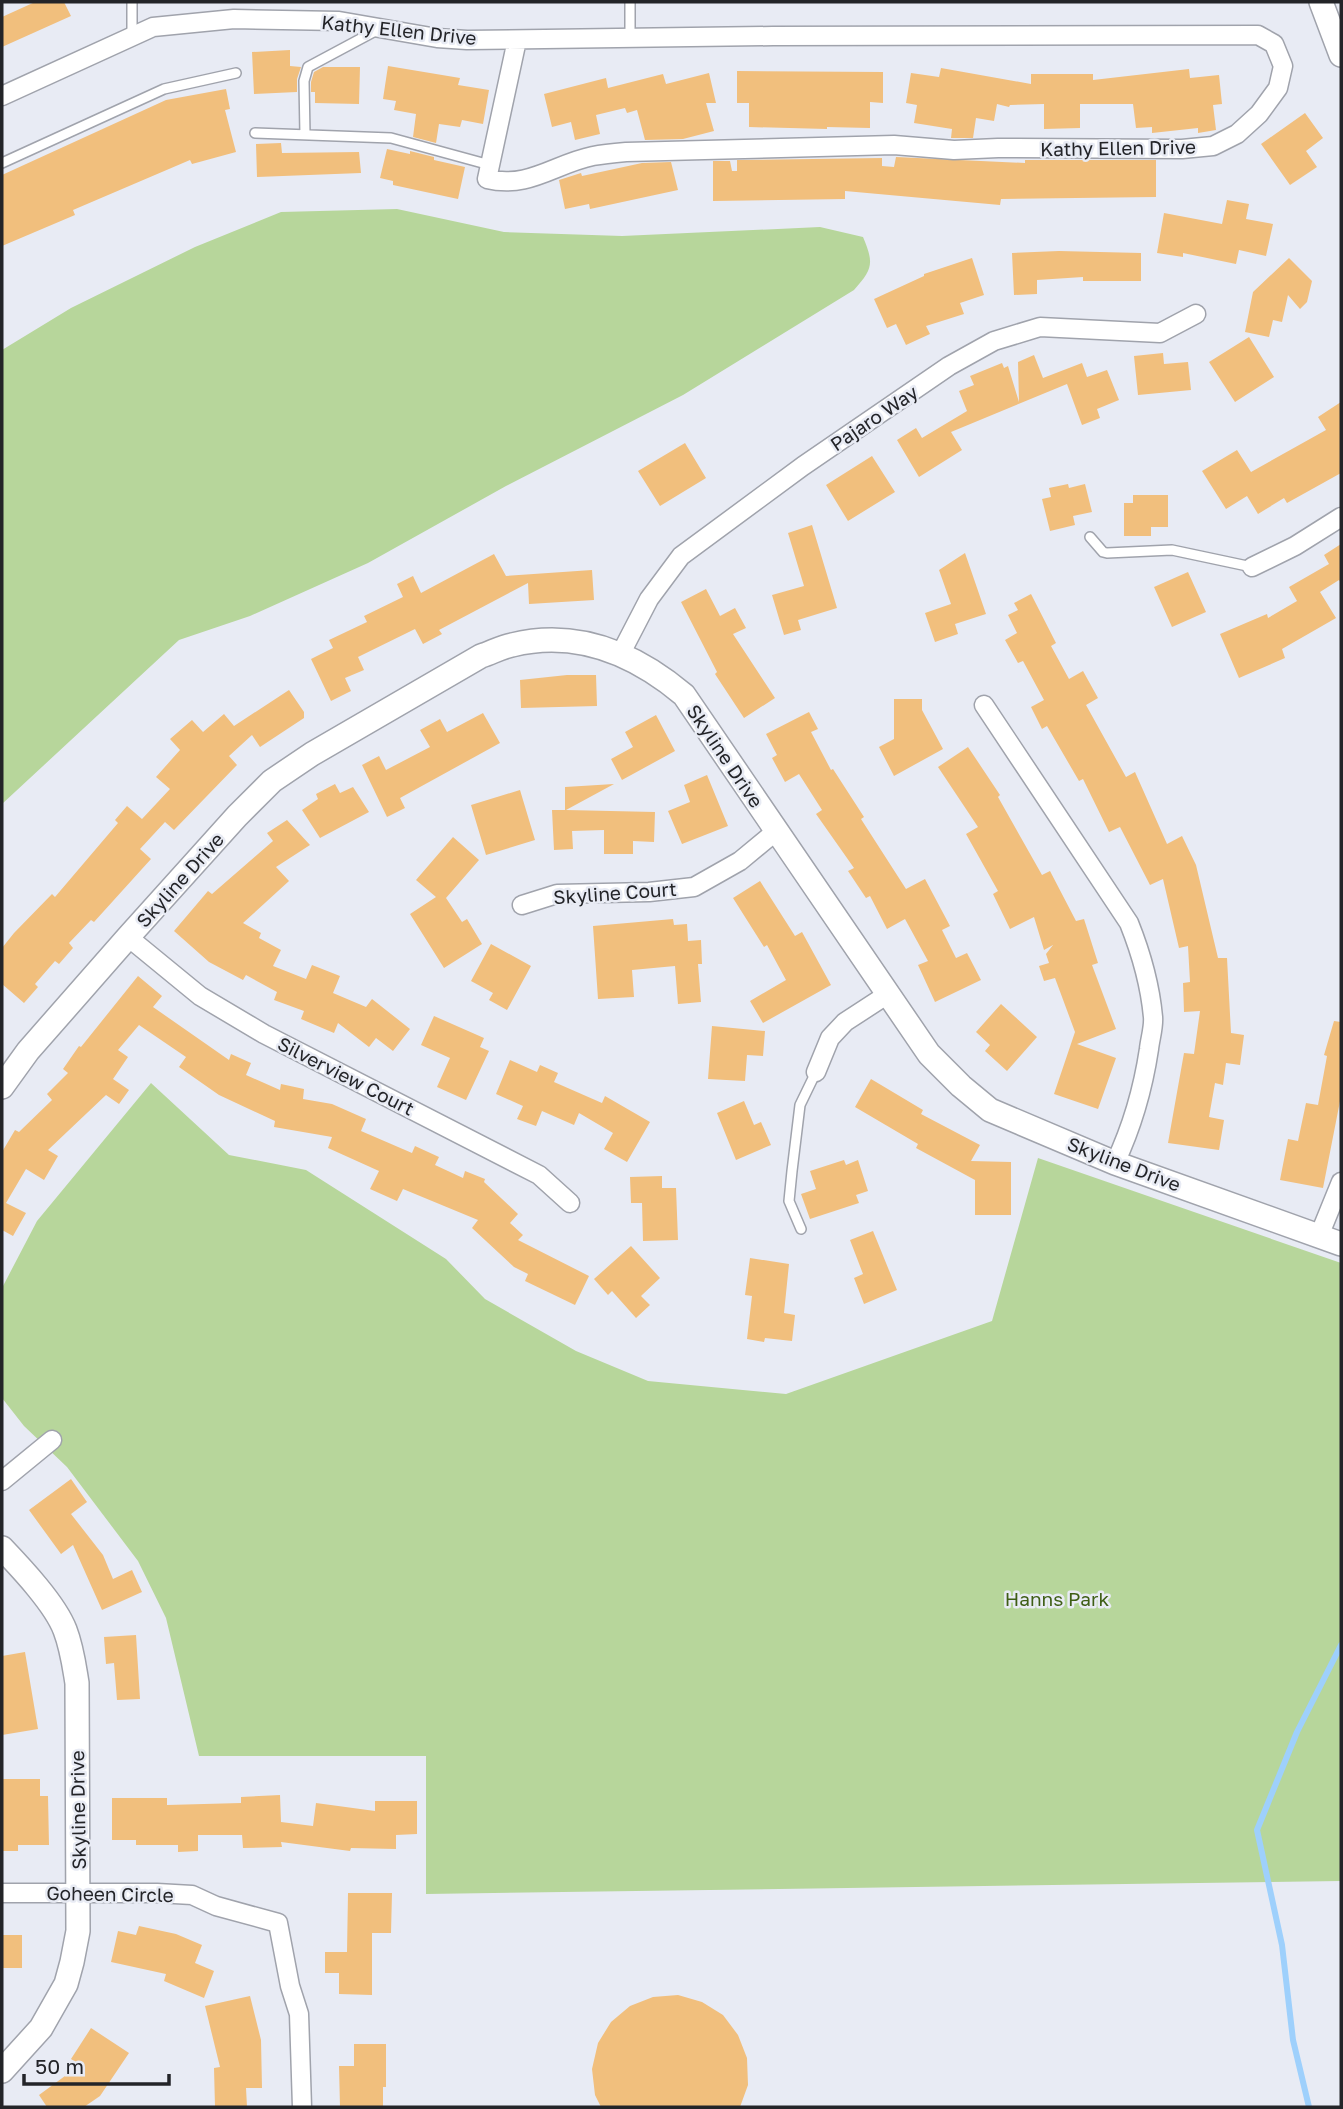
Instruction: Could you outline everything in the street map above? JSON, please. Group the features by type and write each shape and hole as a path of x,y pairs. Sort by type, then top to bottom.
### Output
{"street":[{"path":"1321,2 1341,55"},
{"name":"Kathy Ellen Drive","path":"2,96 153,27 234,19 339,21 447,39 1258,36 1274,44 1283,66 1278,88 1259,114 1237,134 1213,146 954,150 894,145 626,152 592,156 523,180 506,183 487,178 490,165"},
{"path":"490,165 517,40"},
{"name":"Pajaro Way","path":"621,653 649,599 681,556 803,466 949,366 995,341 1040,327 1160,333 1196,314"},
{"path":"1252,567 1295,546 1341,517"},
{"name":"Skyline Drive","path":"2,1087 29,1051 128,937 272,781 312,754 481,656 511,645 561,641 592,645 621,653 658,673 684,695 929,1054 990,1110 1115,1163 1341,1244"},
{"path":"984,705 1129,923 1140,950 1153,1020 1145,1074 1135,1114 1115,1163"},
{"name":"Skyline Court","path":"522,905 557,894 649,892 694,887 740,861 775,832"},
{"name":"Silverview Court","path":"128,937 200,996 287,1046 539,1175 570,1203"},
{"path":"816,1072 830,1038 845,1022 888,994"},
{"path":"1319,1236 1341,1182"},
{"path":"2,1481 52,1440"},
{"name":"Skyline Drive","path":"2,1549 39,1590 64,1627 73,1653 77,1683 79,1892 78,1931 66,1984 41,2028 2,2071"},
{"name":"Goheen Circle","path":"2,1893 192,1895 216,1906 278,1923 290,1986 299,2014 302,2107"}],"lane":[{"path":"132,2 132,37"},
{"path":"630,2 630,38"},
{"path":"305,135 304,81 308,67 381,28"},
{"path":"2,163 164,89 236,74"},
{"path":"254,133 391,138 490,165"},
{"path":"1090,537 1103,552 1172,550 1252,567"},
{"path":"801,1229 789,1201 800,1105 816,1072"}],"green space":[{"path":"397,209 504,232 622,236 820,227 863,237 870,265 865,277 854,290 683,395 506,486 368,563 250,616 179,640 2,804 2,350 71,308 195,247 281,212"},
{"name":"Hanns Park","path":"151,1083 229,1155 306,1170 446,1259 485,1299 576,1351 648,1381 786,1394 992,1321 1038,1158 1341,1263 1341,1881 426,1894 426,1756 199,1756 166,1618 138,1561 67,1467 24,1426 2,1398 2,1288 37,1221"}],"building":[{"path":"35,2 64,2 71,16 2,47 2,17"},
{"path":"290,50 290,66 301,67 297,92 254,94 252,52"},
{"path":"388,66 460,78 458,85 489,90 483,124 462,120 460,127 439,124 436,143 413,137 416,114 394,110 396,101 383,99"},
{"path":"323,67 360,67 359,104 315,103 311,82 314,72"},
{"path":"941,68 1031,84 1031,74 1093,74 1093,80 1189,69 1190,78 1219,75 1222,104 1213,105 1216,130 1198,133 1198,128 1152,133 1152,127 1136,128 1133,104 1080,104 1080,128 1044,129 1044,104 1009,107 997,104 994,121 976,118 973,138 951,138 952,129 914,123 917,105 906,103 911,73 939,77"},
{"path":"737,71 883,72 883,103 870,102 870,128 749,127 749,103 737,103"},
{"path":"709,73 716,103 706,103 714,131 683,139 645,140 637,110 627,113 625,108 596,115 600,134 575,140 571,122 552,127 544,94 606,78 608,88 663,74 666,84"},
{"path":"226,89 230,109 225,110 236,152 192,164 190,160 73,210 75,215 2,246 2,175 166,100"},
{"path":"1305,113 1323,138 1306,151 1317,167 1290,185 1261,144"},
{"path":"281,143 282,153 359,152 361,173 257,177 256,144"},
{"path":"387,149 410,154 410,151 465,167 458,199 393,185 393,181 380,178"},
{"path":"896,157 1025,163 1025,160 1156,160 1156,197 1001,199 1000,205 845,191 845,199 713,201 713,161 730,161 732,171 737,171 737,160 882,158 882,166 894,167"},
{"path":"671,162 678,190 590,209 589,204 565,209 559,180 581,173 582,176 642,163"},
{"path":"1227,200 1249,204 1246,219 1273,224 1266,256 1239,250 1236,264 1183,253 1183,257 1157,253 1164,213 1222,224"},
{"path":"1012,253 1141,253 1141,281 1083,281 1083,277 1037,280 1037,294 1014,295"},
{"path":"972,258 984,295 960,303 964,314 926,326 930,334 906,345 896,324 887,328 874,299 924,274"},
{"path":"1289,258 1312,281 1307,302 1300,309 1288,295 1282,322 1273,320 1269,337 1245,332 1253,292"},
{"path":"1249,337 1274,377 1235,402 1209,362"},
{"path":"1163,353 1164,364 1188,362 1191,390 1138,395 1134,356"},
{"path":"1034,355 1043,378 1082,363 1087,377 1107,370 1119,400 1097,409 1100,418 1082,425 1067,384 951,432 962,450 919,477 897,440 916,428 922,438 967,411 959,391 974,385 970,376 1002,363 1004,368 1008,366 1019,402 1018,362"},
{"path":"1341,402 1341,473 1287,503 1284,498 1258,514 1247,496 1226,509 1202,471 1237,450 1251,472 1326,430 1318,417"},
{"path":"685,443 706,478 660,506 638,471"},
{"path":"872,456 895,492 848,521 826,485"},
{"path":"1068,484 1069,488 1085,484 1092,512 1073,516 1075,525 1050,531 1042,499 1051,497 1049,488"},
{"path":"1133,495 1168,495 1168,527 1151,527 1151,536 1124,536 1124,503 1133,503"},
{"path":"812,525 837,608 798,620 801,630 784,635 772,595 804,586 788,533"},
{"path":"1341,544 1341,583 1339,580 1320,592 1336,618 1282,649 1285,658 1239,678 1220,634 1267,614 1268,618 1297,601 1289,587 1329,564 1324,555"},
{"path":"965,553 986,614 955,624 958,634 935,642 925,613 951,604 939,570"},
{"path":"494,554 506,576 592,570 594,600 529,604 528,583 439,630 442,634 423,644 415,629 358,657 364,670 345,678 351,691 331,701 311,659 333,648 329,640 367,622 364,616 403,597 397,584 413,576 421,593"},
{"path":"1188,572 1206,612 1172,627 1154,587"},
{"path":"706,589 720,616 735,608 746,628 733,634 775,698 744,718 715,674 717,672 681,602"},
{"path":"1031,594 1056,643 1051,646 1069,679 1083,671 1098,698 1086,705 1126,777 1135,772 1167,844 1182,836 1196,865 1218,958 1227,958 1231,1033 1244,1035 1240,1065 1226,1063 1223,1085 1215,1083 1209,1117 1224,1120 1219,1150 1168,1143 1184,1053 1194,1054 1200,1011 1184,1012 1183,983 1190,982 1188,946 1179,948 1163,879 1150,885 1120,827 1109,832 1083,779 1079,781 1047,726 1042,729 1031,707 1044,700 1023,661 1018,663 1005,640 1017,633 1008,615 1018,610 1014,603"},
{"path":"596,675 597,706 521,708 520,680"},
{"path":"289,690 304,712 304,718 260,747 252,735 229,756 237,765 174,830 165,822 140,849 151,859 94,922 91,920 69,943 73,948 59,964 55,961 35,984 38,987 24,1003 2,984 2,948 14,933 52,894 55,897 118,823 115,820 127,806 142,819 170,789 156,777 180,750 170,739 192,720 203,732 224,714 234,726"},
{"path":"894,699 922,699 922,710 943,749 894,776 879,747 894,739"},
{"path":"809,712 818,729 811,732 831,770 833,769 864,817 861,819 906,889 925,879 950,926 942,930 956,958 967,953 981,980 935,1002 918,965 928,961 905,919 887,929 870,896 866,898 848,871 854,868 816,814 822,810 799,774 785,782 772,758 777,755 766,734"},
{"path":"483,713 500,743 400,798 405,808 387,817 362,765 379,756 386,770 430,747 420,730 440,719 447,732"},
{"path":"656,715 675,751 622,780 611,759 633,747 625,732"},
{"path":"968,747 1000,795 998,797 1042,875 1050,871 1076,921 1084,919 1098,963 1092,965 1116,1029 1077,1044 1116,1058 1098,1109 1054,1094 1075,1032 1055,978 1044,981 1039,966 1049,963 1046,954 1053,945 1044,950 1034,917 1010,929 993,894 998,891 966,834 978,827 938,767"},
{"path":"707,775 728,826 682,844 668,811 690,802 684,785"},
{"path":"335,784 340,793 353,787 369,812 320,838 302,810 318,799 316,794"},
{"path":"614,784 566,810 655,812 654,842 633,841 633,854 604,854 604,830 572,831 573,849 554,850 552,810 565,810 565,787"},
{"path":"520,790 535,840 486,855 471,805"},
{"path":"287,820 310,845 276,867 289,881 243,923 261,933 259,938 281,950 273,966 306,979 312,965 340,976 333,993 366,1007 372,999 410,1029 393,1051 376,1038 369,1047 338,1023 334,1033 301,1019 304,1011 274,1000 277,992 246,975 243,980 209,962 174,931 208,891 212,894 273,841 267,833"},
{"path":"453,837 479,860 446,898 462,922 467,919 482,944 444,968 410,914 436,897 416,880"},
{"path":"760,881 795,936 802,932 831,985 763,1023 750,1001 786,980 767,945 764,947 733,898"},
{"path":"673,919 674,925 687,924 688,941 701,940 702,964 698,964 701,1002 678,1004 675,966 632,970 634,997 598,999 593,926"},
{"path":"491,944 531,966 507,1010 489,1000 493,993 471,981"},
{"path":"138,976 162,996 153,1007 229,1060 231,1054 251,1063 246,1075 280,1090 281,1084 304,1089 303,1099 332,1104 366,1119 361,1131 412,1153 415,1146 439,1157 435,1165 463,1178 465,1171 485,1179 484,1182 518,1214 510,1223 523,1235 518,1240 589,1276 575,1305 525,1281 528,1274 514,1267 472,1228 478,1220 403,1189 397,1201 370,1189 379,1171 328,1148 332,1137 274,1127 275,1121 219,1095 179,1067 186,1057 139,1025 118,1050 128,1057 113,1079 129,1090 119,1104 106,1095 48,1150 58,1156 44,1180 26,1169 6,1203 26,1213 13,1236 2,1230 2,1152 15,1130 19,1132 52,1100 47,1094 68,1073 63,1069"},
{"path":"1001,1004 1037,1037 1007,1071 985,1051 990,1045 976,1032"},
{"path":"434,1016 484,1038 480,1047 489,1051 466,1100 437,1087 450,1058 421,1045"},
{"path":"1334,1021 1341,1022 1341,1096 1323,1188 1280,1180 1288,1139 1298,1141 1306,1103 1318,1105 1327,1056 1324,1055"},
{"path":"712,1026 765,1031 763,1056 747,1055 745,1081 708,1079"},
{"path":"510,1060 537,1072 540,1065 558,1073 554,1082 602,1103 605,1096 650,1122 627,1162 604,1149 613,1133 579,1113 574,1125 542,1111 536,1126 517,1119 523,1106 496,1094"},
{"path":"871,1079 923,1110 921,1114 980,1145 971,1161 1011,1162 1011,1215 975,1215 975,1180 916,1148 918,1144 855,1107"},
{"path":"744,1101 754,1125 761,1122 771,1145 736,1160 717,1113"},
{"path":"844,1160 846,1165 858,1160 868,1191 856,1195 859,1203 810,1219 801,1194 816,1189 810,1171"},
{"path":"662,1176 662,1188 676,1188 678,1240 643,1241 642,1203 631,1203 630,1177"},
{"path":"873,1231 897,1290 864,1304 854,1278 863,1274 850,1240"},
{"path":"631,1246 660,1278 641,1296 650,1305 636,1318 612,1291 608,1295 594,1279"},
{"path":"750,1258 789,1264 784,1313 795,1315 792,1341 765,1338 764,1342 747,1339 752,1296 745,1295"},
{"path":"71,1479 87,1502 71,1514 103,1555 113,1579 132,1570 142,1592 102,1610 73,1545 61,1554 29,1510"},
{"path":"136,1635 140,1699 117,1700 114,1663 106,1664 104,1637"},
{"path":"25,1652 38,1729 2,1735 2,1656"},
{"path":"2,1779 40,1779 40,1796 48,1796 49,1845 18,1845 18,1851 2,1851"},
{"path":"280,1795 281,1822 313,1826 316,1803 375,1811 375,1801 417,1801 417,1834 396,1835 396,1849 351,1848 350,1851 281,1842 282,1847 243,1848 242,1835 198,1835 198,1851 178,1852 178,1845 136,1845 136,1840 112,1840 112,1798 167,1798 167,1805 241,1803 241,1797"},
{"path":"348,1893 392,1893 391,1933 372,1933 372,1995 339,1994 339,1973 325,1973 325,1952 347,1952"},
{"path":"139,1926 176,1934 202,1945 195,1963 214,1971 204,1998 164,1981 166,1974 111,1962 118,1931 136,1935"},
{"path":"2,1935 22,1935 22,1968 2,1968"},
{"path":"678,1995 702,2002 723,2015 738,2035 747,2058 748,2085 740,2107 601,2107 595,2095 592,2069 598,2043 611,2022 630,2006 653,1997"},
{"path":"250,1996 261,2040 262,2088 246,2088 247,2107 215,2107 214,2068 220,2067 205,2006"},
{"path":"91,2028 129,2053 100,2096 84,2107 47,2107 39,2095 80,2065 71,2059"},
{"path":"354,2044 386,2044 383,2107 340,2107 339,2066 354,2066"}],"waterway":[{"path":"1309,2107 1293,2040 1282,1945 1257,1830 1297,1732 1341,1645"}]}
